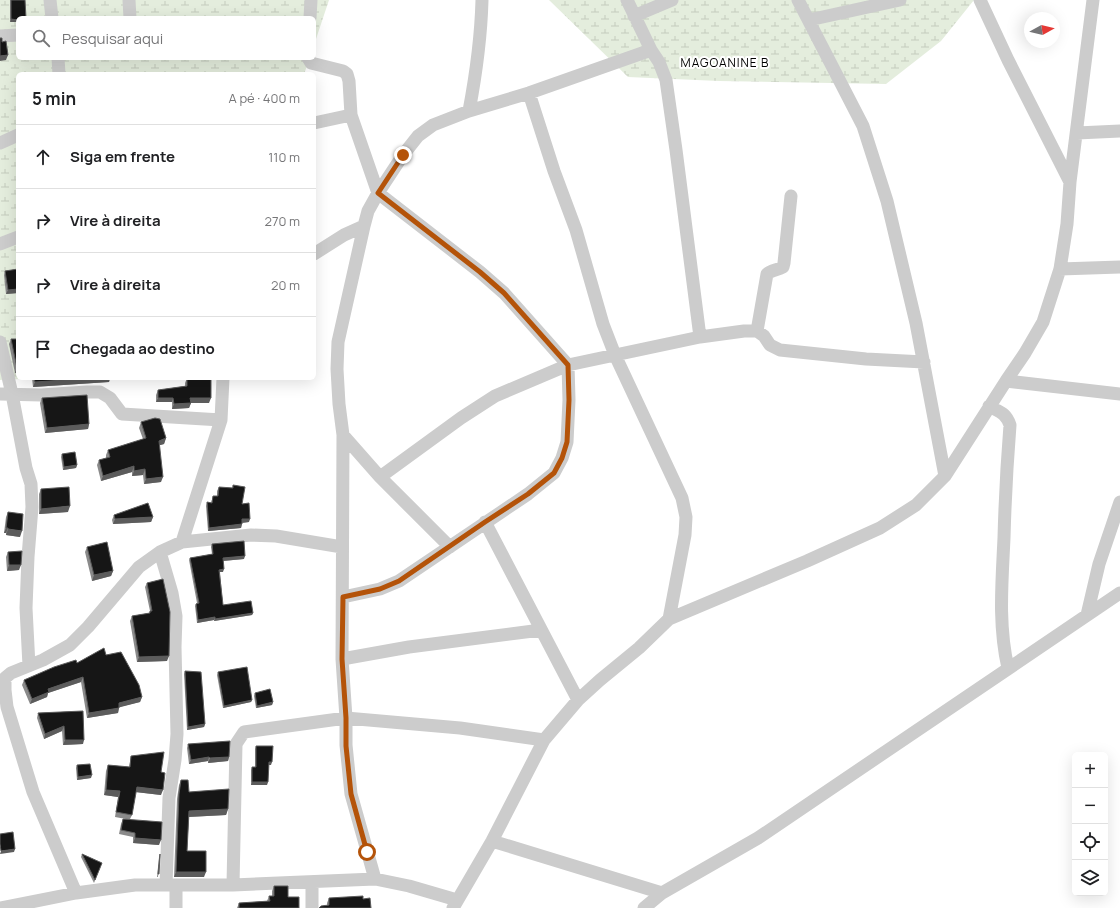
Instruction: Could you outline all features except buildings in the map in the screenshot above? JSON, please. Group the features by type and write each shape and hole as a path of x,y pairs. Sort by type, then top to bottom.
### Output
{"street":[{"path":"50,0 52,16"},
{"path":"129,0 130,16"},
{"path":"310,16 311,0"},
{"path":"469,111 477,65 482,21 482,0"},
{"path":"627,0 651,50 659,62 666,80 700,337"},
{"path":"634,16 672,0"},
{"path":"798,0 864,126 887,201 924,362 945,476"},
{"path":"809,20 900,0"},
{"path":"980,0 1015,74 1070,182"},
{"path":"1,908 37,904 76,893 135,885 233,885 375,879 409,886 455,904 492,840 544,740 578,700 639,648 669,619 807,561 880,528 916,505 945,476 1043,322 1060,268 1067,224 1070,182 1093,0"},
{"path":"0,36 16,35"},
{"path":"375,879 351,794 346,746 346,718 342,659 343,435 337,369 338,342 368,211 403,155 418,136 433,125 469,111 529,93 651,50"},
{"path":"58,60 59,72"},
{"path":"309,60 311,63 343,71 347,74 350,81 351,115 378,193 480,272 504,293 568,365 569,400 567,442 562,458 554,473 528,494 399,581 380,589 343,597"},
{"path":"529,93 554,172 576,230 603,324 615,355 682,498 686,517 685,535 669,619"},
{"path":"316,123 351,115"},
{"path":"1077,133 1120,131"},
{"path":"0,143 16,136"},
{"path":"757,331 767,274 769,271 778,270 783,267 791,196"},
{"path":"316,253 344,235 364,226"},
{"path":"0,244 16,238"},
{"path":"1060,268 1120,267"},
{"path":"380,477 461,418 495,396 568,365 700,337 744,331 757,331 764,336 770,345 780,350 924,362"},
{"path":"0,342 6,394 31,484 32,507 26,608 29,666"},
{"path":"182,542 221,420 223,380"},
{"path":"1006,381 1120,394"},
{"path":"6,394 42,395 100,392 110,398 122,414 221,420"},
{"path":"989,406 1004,414 1010,425 1005,486 1001,583 1002,635 1008,668"},
{"path":"343,435 380,477 450,547"},
{"path":"1087,615 1099,564 1120,502"},
{"path":"485,522 578,700"},
{"path":"76,893 33,792 4,714 5,678 11,673 43,660 70,645 88,627 138,567 160,552 182,542 251,535 276,536 342,546"},
{"path":"160,552 172,593 176,616 175,647 177,734 175,760 169,798 171,885 176,908"},
{"path":"644,908 662,893 758,838 1120,593"},
{"path":"342,659 409,647 541,630"},
{"path":"233,885 236,744 244,732 346,718 460,728 544,740"},
{"path":"492,840 662,893"},
{"path":"312,882 312,908"}],"green space":[{"path":"0,0 329,0 316,39 316,16 16,16 16,60 309,60 305,72 16,72 16,379 0,380"},
{"path":"549,0 974,0 941,41 886,84 719,81 628,77"}],"district":[{"name":"MAGOANINE B","path":"725,63"}],"route":[{"path":"367,852 351,794 346,746 346,718 342,659 343,597 364,594 399,581 528,494 554,473 562,458 567,442 569,400 568,365 527,317 504,293 480,272 378,193 403,155"}]}
